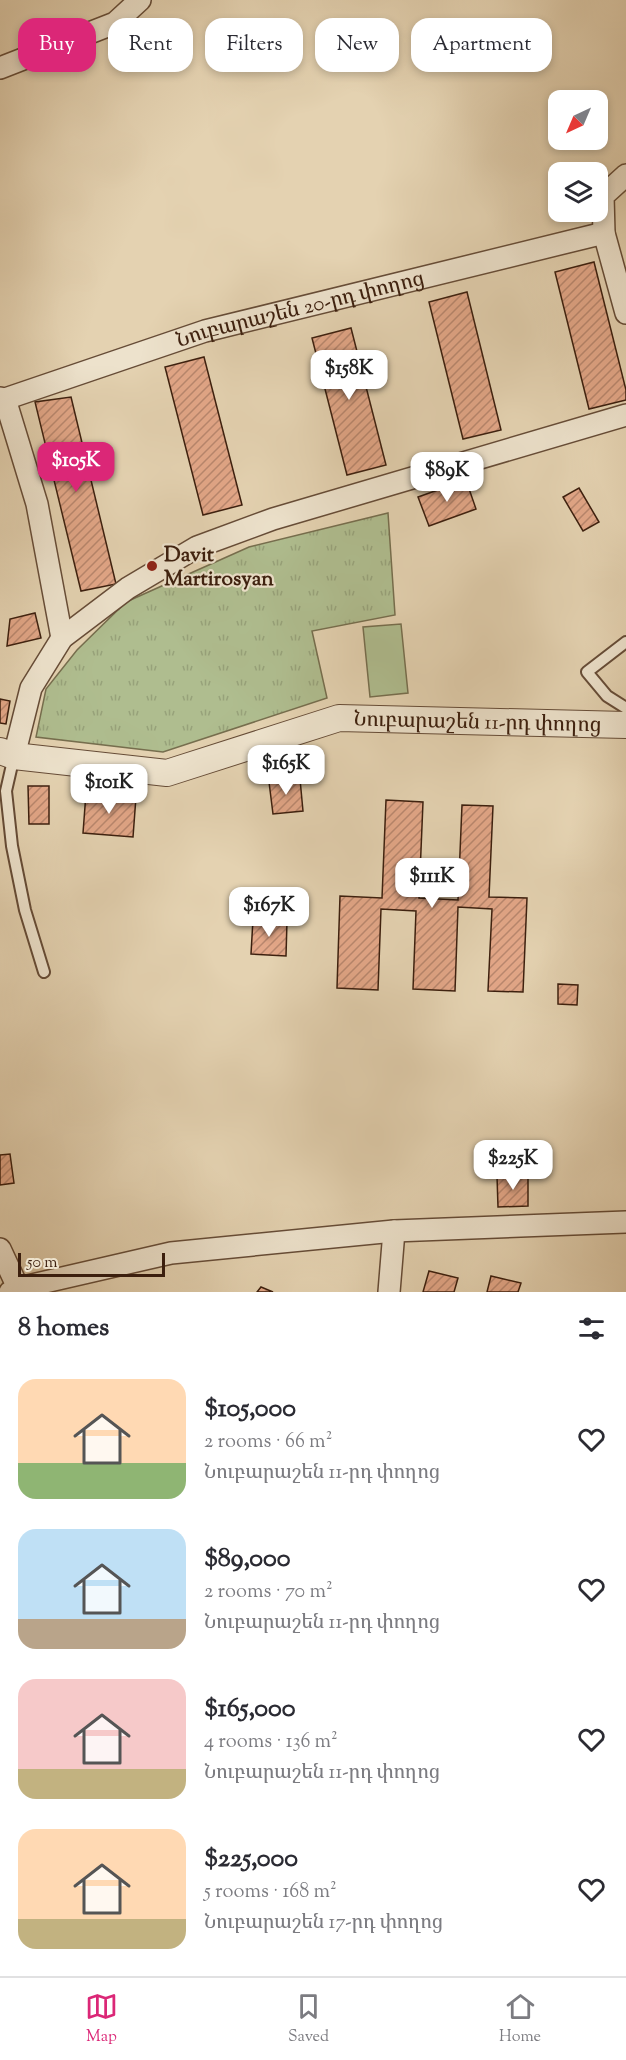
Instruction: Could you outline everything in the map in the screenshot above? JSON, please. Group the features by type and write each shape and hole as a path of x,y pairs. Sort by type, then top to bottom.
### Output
{"street":[{"path":"0,68 115,23 140,0"},
{"path":"626,176 603,196 604,233 626,313"},
{"name":"Նուբարաշեն 20-րդ փողոց","path":"2,399 205,331 604,233"},
{"path":"2,399 37,504 62,638"},
{"path":"7,753 31,688 62,638 128,588 197,547 273,519 626,415"},
{"name":"Նուբարաշեն 11-րդ փողոց","path":"7,753 167,773 339,718 626,725"},
{"path":"0,1249 16,1291 171,1253 394,1231 626,1222"},
{"path":"389,1292 394,1231"}],"lane":[{"path":"626,642 587,672 607,696 626,708"},
{"path":"7,753 6,791 12,846 25,910 44,972"}],"green space":[{"path":"388,513 395,615 312,631 327,698 163,752 36,737 46,689 77,650 126,602 249,547"},
{"path":"401,624 408,693 370,697 363,627"}],"building":[{"path":"594,262 626,390 626,400 589,409 555,272"},
{"path":"467,292 501,430 463,439 429,302"},
{"path":"351,328 386,465 347,475 312,338"},
{"path":"204,357 242,505 203,515 165,367"},
{"path":"71,397 116,584 81,591 35,402"},
{"path":"466,480 476,509 429,526 418,497"},
{"path":"579,488 599,522 583,531 563,497"},
{"path":"35,613 41,638 7,646 10,619"},
{"path":"0,699 10,701 6,724 0,723"},
{"path":"300,779 303,811 273,814 269,782"},
{"path":"28,786 49,786 49,824 29,824"},
{"path":"86,793 136,797 133,837 83,833"},
{"path":"386,800 423,802 419,898 458,900 462,805 493,806 489,897 527,898 523,992 488,991 492,909 458,907 455,991 413,989 416,911 381,909 378,990 337,988 340,896 382,898"},
{"path":"253,919 287,921 286,956 251,954"},
{"path":"558,984 578,985 577,1005 558,1004"},
{"path":"10,1154 14,1183 0,1185 0,1155"},
{"path":"528,1175 528,1206 498,1207 497,1176"},
{"path":"429,1271 458,1278 454,1292 423,1292"},
{"path":"491,1276 521,1283 518,1292 487,1292"},
{"path":"261,1287 273,1292 257,1292"}],"place":[{"name":"Davit Martirosyan","path":"152,566"}]}
